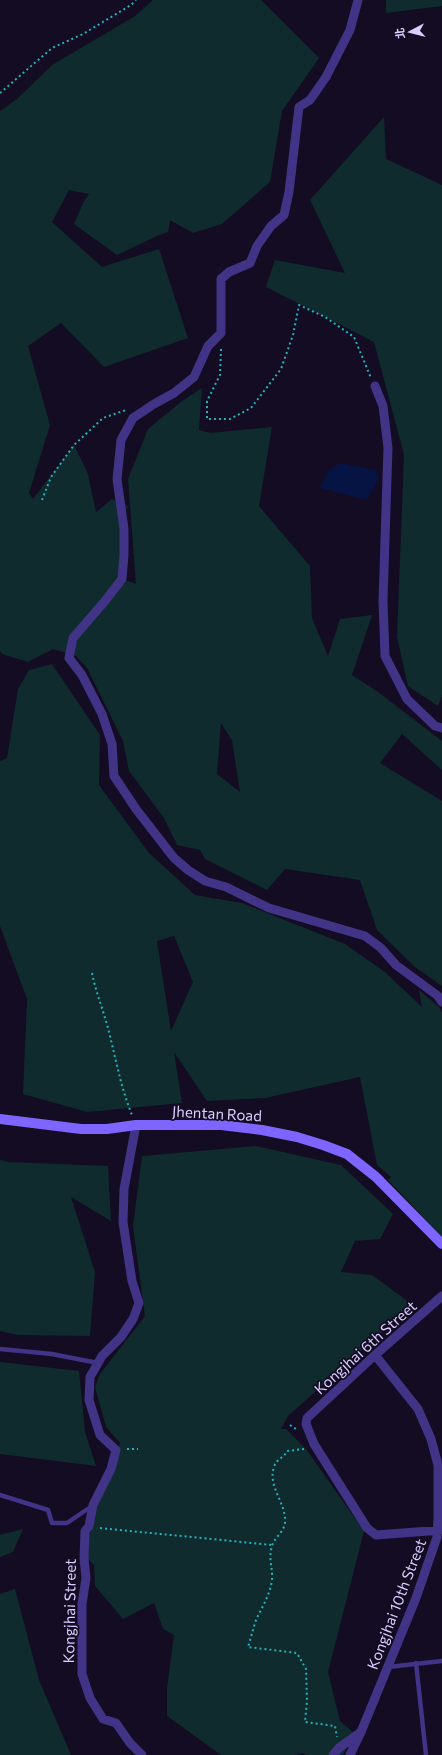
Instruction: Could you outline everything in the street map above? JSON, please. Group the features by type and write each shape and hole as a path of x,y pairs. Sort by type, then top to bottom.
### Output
{"street":[{"path":"358,0 350,30 326,77 310,100 298,107 289,192 284,215 271,226 257,246 250,263 228,272 221,279 221,333 208,346 194,377 174,393 133,418 121,440 117,479 124,529 122,579 73,638 69,658 82,674 102,714 112,744 114,776 136,809 174,858 188,870 205,881 226,887 269,908 365,936 381,948 396,965 438,996 442,1002"},
{"path":"375,386 383,406 388,448 383,601 385,656 407,698 435,726 442,728"},
{"name":"Jhentan Road","path":"0,1119 81,1129 106,1129 136,1125 235,1127 262,1130 323,1145 347,1154 376,1177 442,1244"},
{"path":"98,1363 102,1356 121,1337 133,1319 139,1303 132,1281 123,1222 124,1189 136,1125"},
{"name":"Kongjhai 6th Street","path":"440,1531 376,1536 367,1528 314,1444 306,1424 307,1418 375,1354 442,1296"},
{"name":"Kongjhai 10th Street","path":"350,1755 361,1732 416,1598 440,1531 438,1465 431,1439 418,1409 375,1354"},
{"name":"Kongjhai Street","path":"98,1363 90,1377 89,1400 100,1435 116,1450 111,1469 93,1505 89,1526 85,1531 84,1558 86,1578 82,1604 82,1674 90,1698 103,1719 116,1723 130,1743 142,1755"},
{"path":"333,1755 339,1748 361,1732"}],"lane":[{"path":"0,1349 52,1354 98,1363"},
{"path":"0,1495 48,1510 52,1523 67,1523 93,1505"},
{"path":"388,1667 442,1661"},
{"path":"416,1663 426,1755"}],"path":[{"path":"0,93 52,48 83,34 131,5 136,0"},
{"path":"221,333 220,375 207,401 207,419 230,419 251,408 281,369 293,335 299,305 325,316 354,337 375,386"},
{"path":"42,500 50,477 74,445 103,418 130,408"},
{"path":"92,973 95,989 109,1031 125,1098 136,1125"},
{"path":"303,1449 287,1450 285,1455 276,1461 273,1469 273,1484 285,1513 285,1525 278,1538 272,1545 270,1562 272,1579 269,1594 257,1620 248,1647 297,1654 306,1668 307,1701 305,1722 335,1726 339,1748"},
{"path":"106,1529 272,1545"}],"green space":[{"path":"153,0 261,0 319,58 282,111 270,182 222,224 193,233 170,220 168,232 117,255 74,224 83,203 89,194 69,190 52,222 102,267 159,249 188,338 104,367 61,323 28,346 50,425 29,493 33,499 74,445 88,474 96,512 112,499 129,507 121,511 122,579 136,584 128,479 148,429 182,401 202,388 199,430 210,433 272,427 259,506 310,566 312,618 328,656 340,619 372,615 352,675 378,692 442,741 442,770 402,734 380,763 442,801 442,986 415,967 377,930 360,880 285,869 267,890 205,859 200,850 177,845 164,818 129,771 123,741 87,668 76,656 53,649 28,662 2,654 0,651 0,111 17,99 52,65 135,16","holes":["221,723 232,740 240,792 217,774"]},
{"path":"386,0 442,0 442,6 386,13"},
{"path":"384,117 386,159 442,185 442,695 438,706 408,686 397,637 404,455 374,342 266,287 275,260 345,273 310,200"},
{"path":"52,664 100,735 99,785 149,853 195,895 242,903 345,944 385,972 422,1007 419,990 439,1007 442,1013 442,1237 388,1180 391,1177 377,1165 360,1077 265,1098 207,1101 174,1052 182,1103 87,1112 23,1094 27,999 0,926 0,761 7,758 18,689 29,670","holes":["174,936 193,982 171,1031 157,941"]},
{"path":"256,1146 341,1165 393,1214 380,1239 355,1241 341,1272 372,1275 413,1305 288,1416 281,1429 286,1429 306,1449 364,1531 328,1672 340,1721 354,1733 343,1755 306,1755 303,1753 294,1755 221,1755 167,1716 167,1688 174,1635 163,1629 154,1603 123,1619 95,1586 94,1565 87,1558 87,1522 116,1458 120,1443 106,1427 95,1387 100,1374 145,1316 133,1226 142,1156"},
{"path":"0,1160 8,1162 108,1166 111,1221 71,1197 95,1272 90,1336 17,1335 0,1331"},
{"path":"0,1362 79,1371 85,1432 96,1466 0,1454"},
{"path":"23,1529 13,1552 0,1557 0,1535"},
{"path":"15,1589 39,1680 71,1755 0,1755 0,1594"}],"shaded area":[{"path":"340,463 376,470 378,480 367,500 320,488 328,471"}]}
